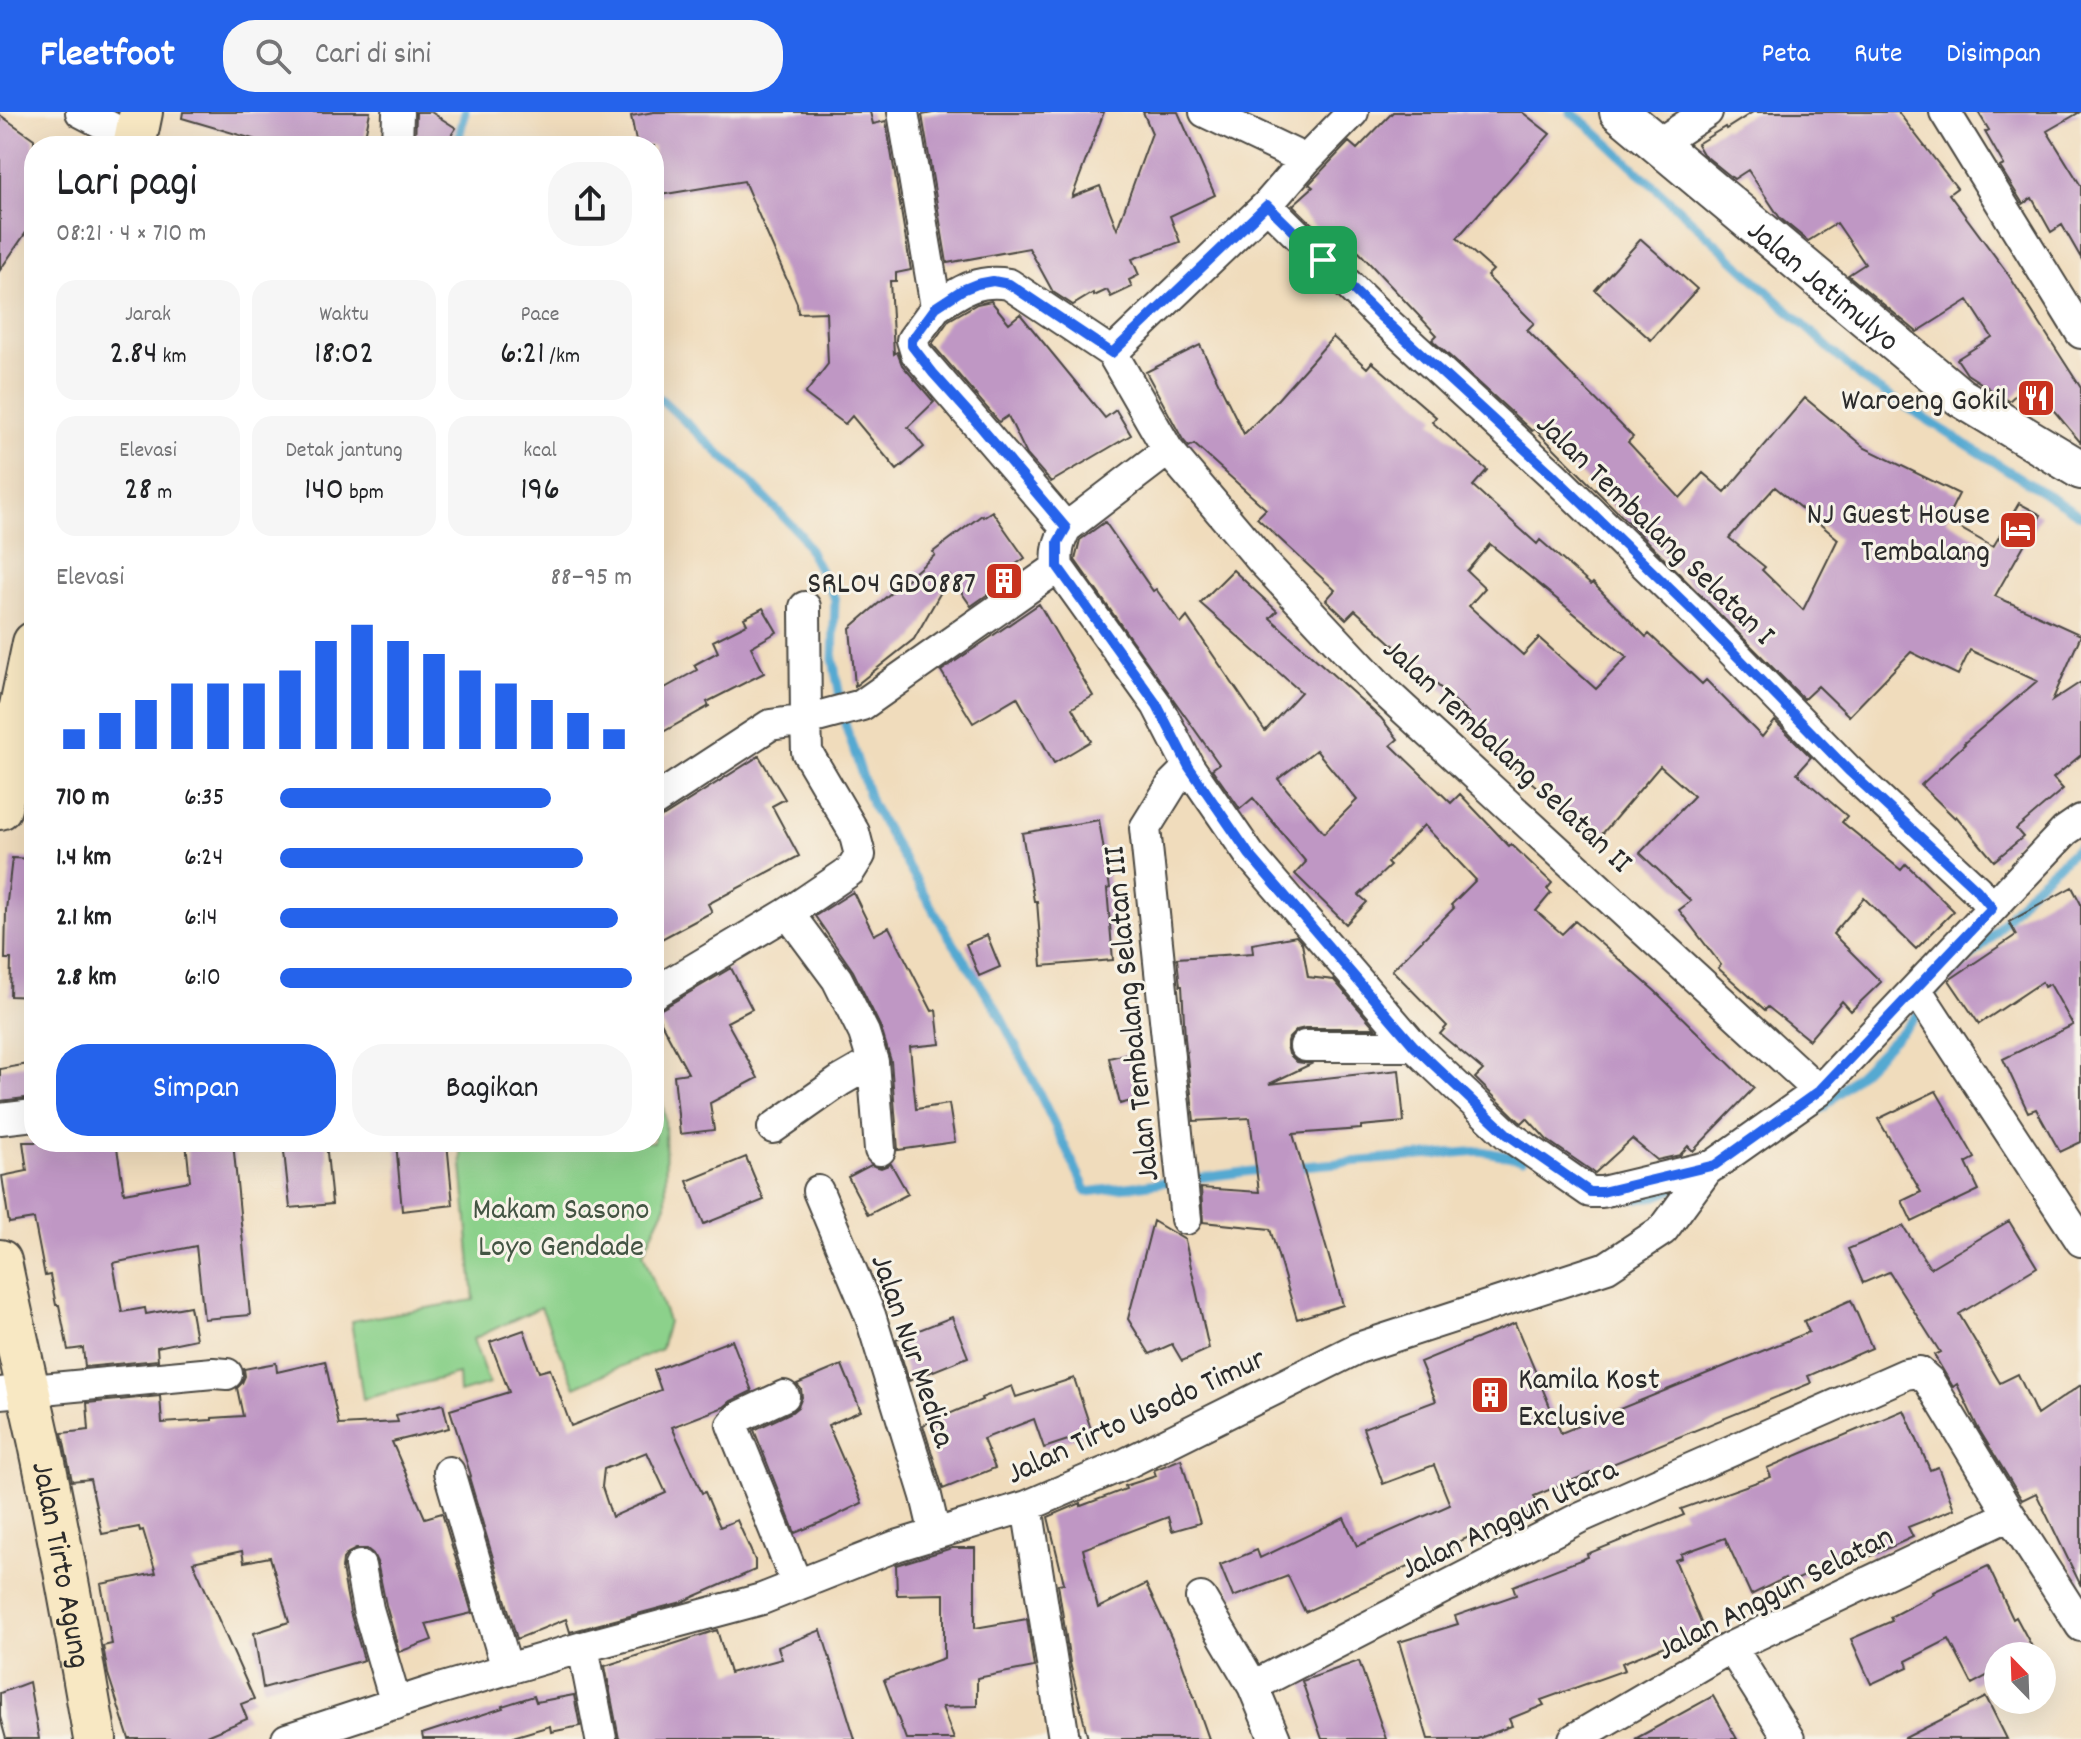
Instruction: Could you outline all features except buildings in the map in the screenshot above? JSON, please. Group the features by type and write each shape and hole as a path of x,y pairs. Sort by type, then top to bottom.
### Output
{"main road":[{"path":"0,808 24,693"},
{"name":"Jalan Tirto Agung","path":"0,1261 14,1391 68,1584 95,1739"}],"street":[{"path":"81,112 137,133"},
{"path":"903,112 936,307"},
{"path":"1205,112 1306,160"},
{"path":"1066,528 916,353 912,340 936,307 962,290 993,281 1009,284 1112,353 1267,205 1353,112"},
{"name":"Jalan Jatimulyo","path":"1619,112 1960,397 2081,470"},
{"path":"1658,144 1707,112"},
{"path":"1945,112 2081,333"},
{"path":"397,136 398,113"},
{"name":"Jalan Tembalang Selatan I","path":"1267,205 1380,316 1552,474 1695,613 1848,770 1977,890 1992,908"},
{"name":"Jalan Tembalang Selatan II","path":"1112,353 1168,450 1263,562 1382,689 1819,1091"},
{"path":"1168,450 1066,528 1058,542 1058,567 1157,705 1189,767 1249,854 1414,1046 1508,1135 1590,1192 1704,1176 1819,1091 1992,908 2076,836"},
{"path":"664,794 770,725 819,717 862,705 1058,567"},
{"path":"664,987 788,913 850,871 860,855 854,832 807,752 819,717 805,607"},
{"name":"Jalan Tembalang Selatan III","path":"1186,1219 1145,828 1173,783 1189,767"},
{"path":"788,913 837,979 864,1033 873,1062 880,1150"},
{"path":"1916,989 2081,1241"},
{"path":"1305,1046 1414,1046"},
{"path":"773,1128 873,1062"},
{"path":"0,1119 24,1116"},
{"name":"Jalan Tirto Usodo Timur","path":"287,1739 336,1731 396,1704 507,1669 762,1599 896,1546 1027,1506 1127,1463 1358,1348 1607,1267 1663,1230 1704,1176"},
{"name":"Jalan Nur Medica","path":"818,1191 870,1315 935,1534"},
{"name":"Jalan Anggun Utara","path":"1253,1686 1581,1517 1906,1374 1919,1372 1929,1381 2010,1515"},
{"path":"14,1391 227,1374"},
{"path":"784,1396 739,1417 732,1425 797,1585"},
{"path":"449,1472 507,1669"},
{"path":"1027,1506 1064,1739"},
{"path":"2010,1515 2081,1626"},
{"name":"Jalan Anggun Selatan","path":"1574,1739 1731,1647 2010,1515"},
{"path":"360,1566 368,1609 396,1704"},
{"path":"1201,1598 1253,1686 1275,1739"},
{"path":"583,1647 601,1739"},
{"path":"1731,1647 1789,1739"}],"green space":[{"name":"Makam Sasono Loyo Gendade","path":"664,1112 666,1205 643,1253 668,1321 661,1349 575,1387 541,1307 473,1339 489,1384 459,1393 458,1374 363,1399 351,1321 474,1300 461,1152 664,1152"}],"waterway":[{"path":"459,136 465,112"},
{"path":"1570,112 1588,125 1862,379 2081,516"},
{"path":"664,402 748,480 801,535 835,599 833,659 845,724 872,805 948,935 996,1008 1087,1192 1268,1169"},
{"path":"1795,1126 1824,1107 1862,1071 1911,1022 1942,983 1986,943 2033,887 2081,845"},
{"path":"1291,1167 1481,1151 1523,1159"},
{"path":"1629,1199 1651,1198 1676,1188"}],"place":[{"name":"Waroeng Gokil","path":"2036,398"},
{"name":"NJ Guest House Tembalang","path":"2018,530"},
{"name":"SRL04 GD0887","path":"1004,581"},
{"name":"Kamila Kost Exclusive","path":"1490,1395"}],"route":[{"path":"1267,205 1323,260 1552,474 1695,613 1848,770 1977,890 1992,908 1819,1091 1715,1165 1602,1192 1590,1192 1508,1135 1414,1046 1249,854 1189,767 1157,705 1058,567 1058,542 1066,528 912,346 912,340 936,307 962,290 993,281 1009,284 1038,301 1112,353 1267,205"}]}
